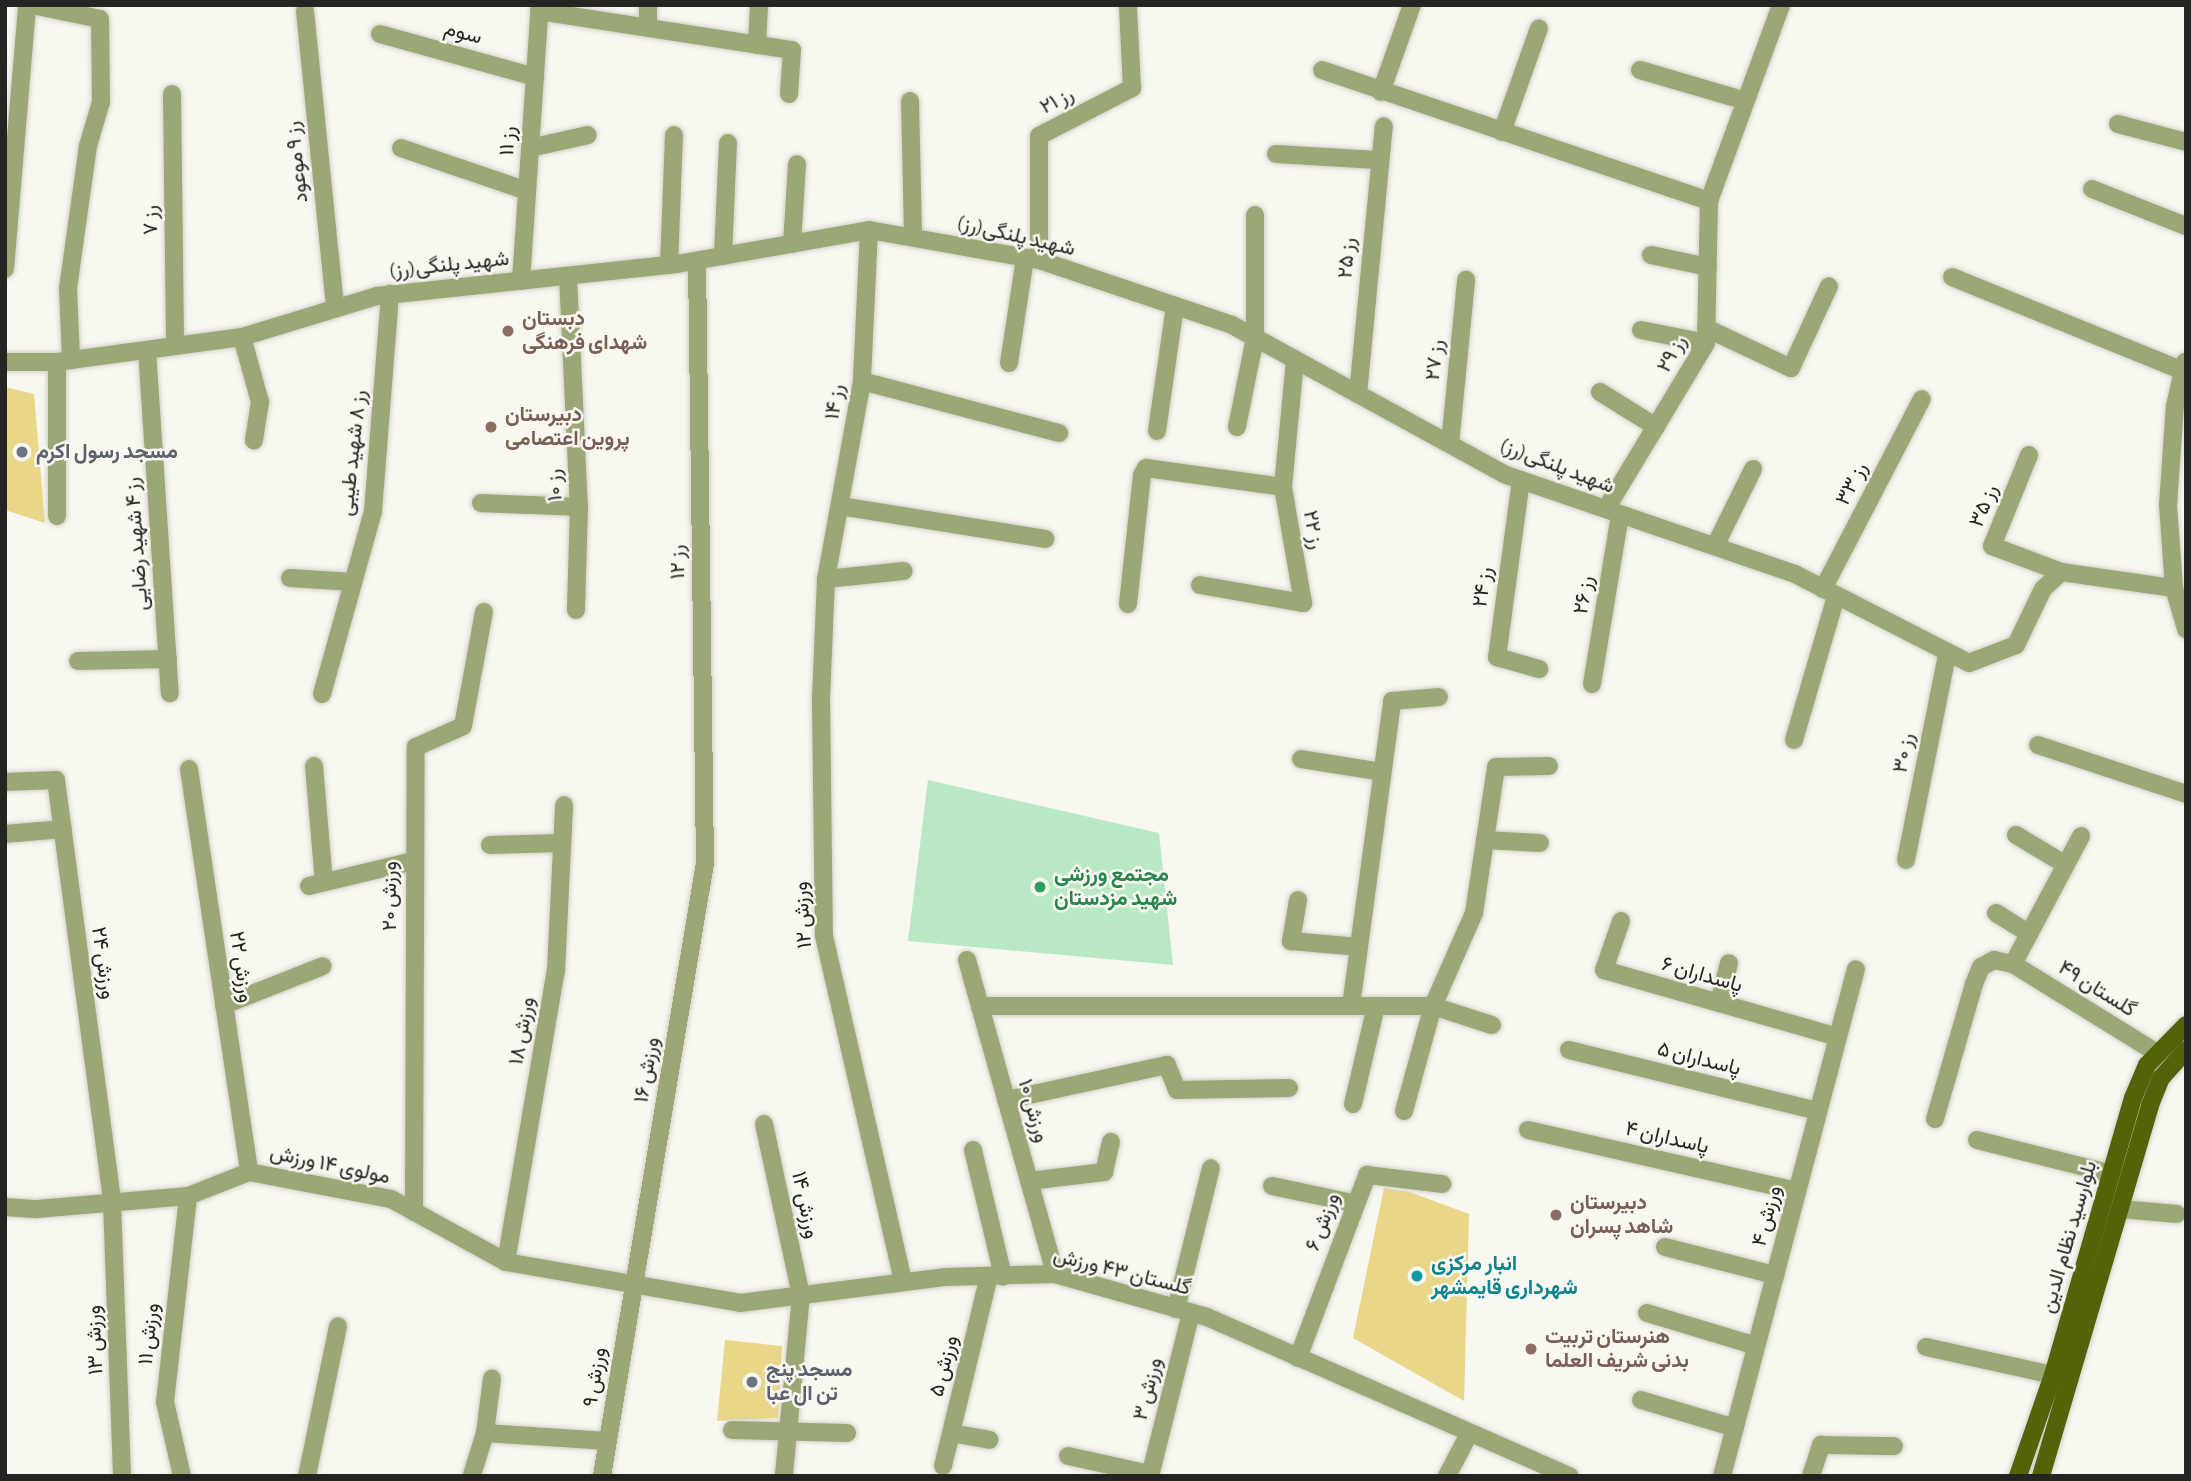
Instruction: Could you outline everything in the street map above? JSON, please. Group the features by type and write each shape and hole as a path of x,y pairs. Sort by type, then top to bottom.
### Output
{"main road":[{"name":"بلوارسید نظام الدین","path":"2018,1476 2053,1375 2133,1098 2157,1053 2186,1025"},
{"name":"بلوارسید نظام الدین","path":"2041,1476 2150,1105 2161,1078 2186,1050"}],"street":[{"path":"5,269 29,5 90,14 100,19 101,103 88,146 68,288 57,516"},
{"path":"648,28 649,5"},
{"path":"757,45 759,5"},
{"name":"رز ۲۱","path":"1032,259 1038,136 1132,88 1128,5"},
{"path":"1381,92 1412,5"},
{"name":"رز ۲۹","path":"1613,511 1706,336 1709,201 1781,5"},
{"path":"539,8 792,50 789,94"},
{"name":"رز ۱۱","path":"521,281 539,8"},
{"name":"رز ۹ موعود","path":"305,11 335,308"},
{"path":"1502,132 1539,28"},
{"name":"سوم","path":"380,34 535,77"},
{"path":"1322,70 1709,201"},
{"path":"1640,70 1746,101"},
{"name":"رز ۷","path":"172,94 175,346"},
{"path":"910,101 913,237"},
{"path":"2118,124 2186,142"},
{"name":"رز ۲۵","path":"1358,394 1377,160 1384,126"},
{"path":"530,148 588,135"},
{"path":"669,265 674,135"},
{"path":"723,256 728,143"},
{"path":"401,148 527,191"},
{"path":"1276,154 1377,160"},
{"path":"792,244 797,164"},
{"path":"2092,189 2186,226"},
{"path":"1237,427 1255,338 1255,215"},
{"name":"شهید پلنگی(رز)","path":"5,362 64,361 242,337 390,294 669,265 869,230 1032,259 1175,306 1255,338 1521,480 1795,574 1969,663 2016,645 2043,589 2061,572"},
{"name":"رز ۱۴","path":"826,579 862,381 869,230"},
{"path":"1651,255 1708,267"},
{"path":"1009,363 1032,259"},
{"name":"رز ۱۲","path":"697,261 705,863"},
{"name":"رز ۱۰","path":"568,275 579,508 576,610"},
{"path":"1952,277 2184,365 2168,505 2174,588 2186,629"},
{"name":"رز ۲۷","path":"1450,444 1466,280"},
{"path":"1641,330 1706,336 1791,369 1829,286"},
{"name":"رز ۸ شهید طیبی","path":"322,694 373,511 390,294"},
{"path":"1157,431 1175,306"},
{"path":"242,337 260,402 254,441"},
{"name":"رز ۴ شهید رضایی","path":"147,350 170,693"},
{"name":"رز ۲۲","path":"1200,585 1303,603 1283,487 1295,360"},
{"path":"862,381 1059,433"},
{"path":"1600,392 1656,427"},
{"name":"رز ۳۳","path":"1794,740 1829,592 1922,399"},
{"name":"رز ۳۵","path":"2029,455 1992,546 2061,572"},
{"path":"1129,604 1142,475 1146,468 1283,487"},
{"path":"1715,547 1753,469"},
{"name":"رز ۲۴","path":"1521,480 1497,657 1539,669"},
{"path":"481,503 579,508"},
{"path":"840,506 1045,539"},
{"name":"رز ۲۶","path":"1592,684 1613,511"},
{"path":"826,579 904,571"},
{"path":"2061,572 2174,588"},
{"path":"290,578 353,582"},
{"name":"ورزش ۱۲","path":"826,579 821,698 824,936 903,1282"},
{"name":"ورزش ۲۰","path":"414,1212 413,861 416,747 463,726 484,612"},
{"name":"رز ۳۰","path":"1906,860 1947,654"},
{"path":"78,662 168,659"},
{"path":"1351,1006 1392,701 1439,697"},
{"path":"2038,745 2186,794"},
{"path":"1301,758 1382,772"},
{"path":"314,766 316,884 413,861"},
{"path":"1404,1111 1433,1006 1474,914 1496,767 1549,766"},
{"name":"ورزش ۲۲","path":"189,769 249,1172"},
{"name":"ورزش ۲۴","path":"5,782 56,780 112,1202"},
{"name":"ورزش ۱۸","path":"506,1262 556,971 560,843 564,805"},
{"path":"5,834 62,829"},
{"path":"2016,835 2066,865"},
{"path":"1935,1119 1981,967 1994,960 2013,964 2081,836"},
{"path":"1485,840 1540,843"},
{"path":"490,845 560,843"},
{"name":"ورزش ۱۶","path":"633,1285 705,863"},
{"path":"1298,900 1291,941 1359,947"},
{"path":"1996,913 2029,934"},
{"name":"پاسداران ۶","path":"1620,921 1604,970 1838,1037"},
{"name":"ورزش ۱۰","path":"967,960 1055,1275"},
{"path":"1719,1003 1729,963"},
{"name":"گلستان ۴۹","path":"2013,964 2157,1053"},
{"path":"224,1005 323,966"},
{"name":"ورزش ۴","path":"1722,1476 1856,969"},
{"path":"979,1006 1433,1006 1492,1025"},
{"path":"1353,1104 1376,1006"},
{"name":"پاسداران ۵","path":"1569,1051 1818,1111"},
{"path":"1006,1100 1167,1065 1177,1090 1289,1088"},
{"name":"ورزش ۱۴","path":"764,1124 801,1296 784,1476"},
{"name":"پاسداران ۴","path":"1528,1130 1797,1191"},
{"path":"1977,1140 2112,1174"},
{"path":"1029,1181 1104,1172 1111,1142"},
{"path":"973,1150 996,1276"},
{"name":"ورزش ۳","path":"1150,1475 1211,1168"},
{"name":"مولوی ۱۴ ورزش","path":"5,1207 188,1196 249,1172 391,1199 506,1262 633,1285"},
{"name":"ورزش ۶","path":"1298,1358 1353,1203 1367,1175 1442,1184"},
{"path":"1272,1186 1353,1203"},
{"name":"ورزش ۱۱","path":"182,1476 165,1402 188,1196"},
{"name":"ورزش ۱۳","path":"112,1202 122,1476"},
{"path":"2121,1209 2177,1214"},
{"path":"1665,1247 1775,1275"},
{"name":"گلستان ۴۳ ورزش","path":"633,1285 740,1303 903,1282 1055,1275 1184,1311 1570,1476"},
{"name":"ورزش ۵","path":"943,1466 996,1276"},
{"name":"ورزش ۹","path":"602,1476 633,1285"},
{"path":"1647,1313 1756,1346"},
{"path":"307,1476 338,1326"},
{"path":"1926,1346 2053,1375"},
{"path":"472,1475 485,1433 492,1378"},
{"path":"1641,1400 1735,1428"},
{"path":"732,1430 847,1433"},
{"path":"485,1433 608,1440"},
{"path":"951,1433 989,1440"},
{"path":"1447,1476 1469,1434"},
{"path":"1811,1476 1821,1445 1894,1447"},
{"path":"1068,1456 1150,1475"}],"green space":[{"name":"مجتمع ورزشی شهید مزدستان","path":"928,780 1159,833 1173,965 908,941"}],"building":[{"name":"مسجد رسول اکرم","path":"5,387 34,394 45,523 5,510"},
{"name":"انبار مرکزی شهرداری قایمشهر","path":"1384,1188 1410,1192 1469,1214 1464,1401 1353,1338"},
{"name":"مسجد پنج تن ال عبا","path":"725,1340 782,1346 778,1418 717,1421"}],"place":[{"name":"دبستان شهدای فرهنگی","path":"508,331"},
{"name":"دبیرستان پروین اعتصامی","path":"491,427"},
{"name":"مسجد رسول اکرم","path":"22,452"},
{"name":"مجتمع ورزشی شهید مزدستان","path":"1040,887"},
{"name":"دبیرستان شاهد پسران","path":"1556,1215"},
{"name":"انبار مرکزی شهرداری قایمشهر","path":"1417,1276"},
{"name":"هنرستان تربیت بدنی شریف العلما","path":"1531,1349"},
{"name":"مسجد پنج تن ال عبا","path":"752,1382"}]}
